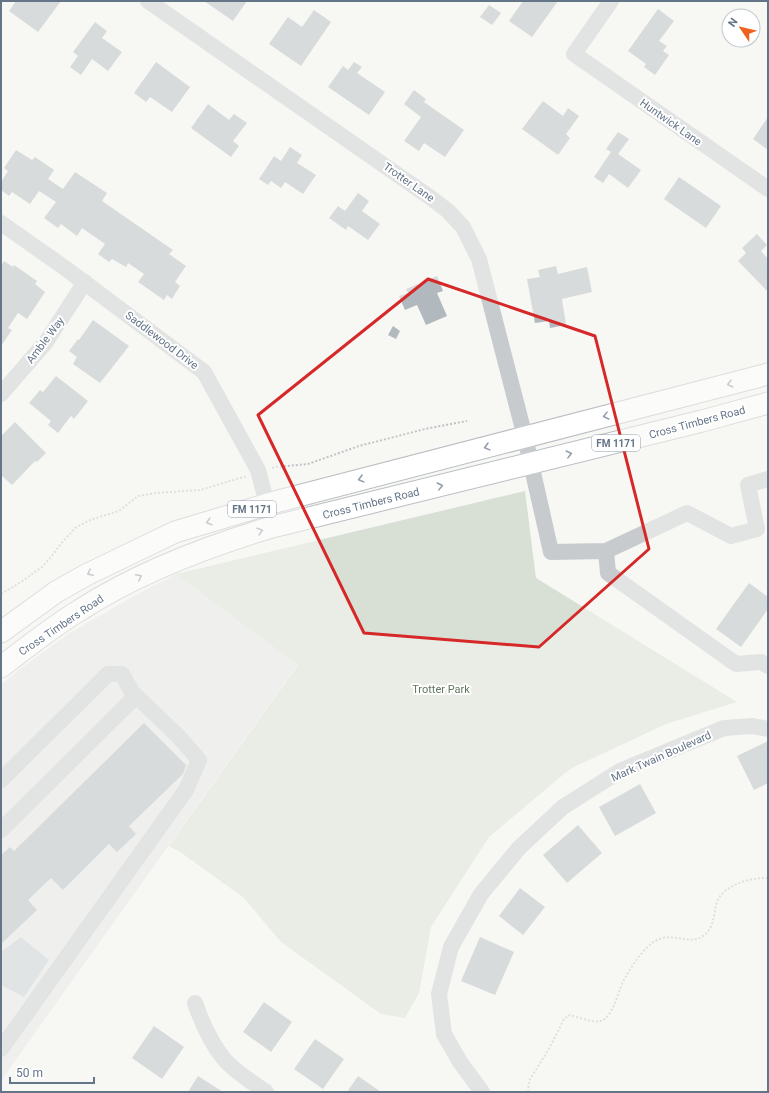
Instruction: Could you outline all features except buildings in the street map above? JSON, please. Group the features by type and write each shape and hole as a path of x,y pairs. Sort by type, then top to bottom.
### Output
{"main road":[{"name":"FM 1171","path":"1,632 56,592 138,549 175,532 267,504 768,374"},
{"name":"Cross Timbers Road","path":"1,667 53,628 106,594 158,568 221,543 272,527 531,464 768,403"}],"street":[{"name":"Trotter Lane","path":"148,1 431,198 448,211 463,226 479,260 525,437 551,552 606,552"},
{"name":"Huntwick Lane","path":"611,1 574,54 768,189"},
{"name":"Saddlewood Drive","path":"1,223 85,282 204,372 258,472 267,504"},
{"name":"Amble Way","path":"1,394 46,342 85,282"},
{"path":"768,479 748,485 757,529 731,536 688,513 606,552 608,573 736,664 761,662 768,666"},
{"path":"1,780 108,674 122,674 132,692 179,737 199,760 186,790 1,1049"},
{"path":"1,830 132,700 132,692"},
{"name":"Mark Twain Boulevard","path":"482,1092 460,1062 444,1034 439,994 451,947 481,894 519,848 563,807 620,771 724,728 752,726 768,729"},
{"path":"195,1003 206,1031 224,1059 246,1078 266,1092"}],"path":[{"path":"1,594 42,567 76,528 90,520 119,511 138,496 156,493 200,490 276,467 308,464 359,446 425,429 467,421"},
{"path":"528,1092 529,1081 550,1047 564,1020 570,1015 597,1022 604,1020 618,996 624,978 650,945 658,939 668,936 694,940 702,936 708,931 714,920 719,898 724,892 743,882 758,878 768,878"}],"highlighted area":[{"path":"428,279 595,336 649,549 539,647 364,633 258,415"}],"shaded area":[{"path":"176,574 246,624 301,660 1,1081 1,685 17,671 71,632"},
{"path":"21,937 49,960 24,997 1,985 1,952"}],"green space":[{"name":"Trotter Park","path":"525,491 536,578 737,702 666,724 570,769 489,837 431,927 419,993 405,1018 381,1014 281,942 244,898 183,854 169,846 298,665 176,574"}]}
